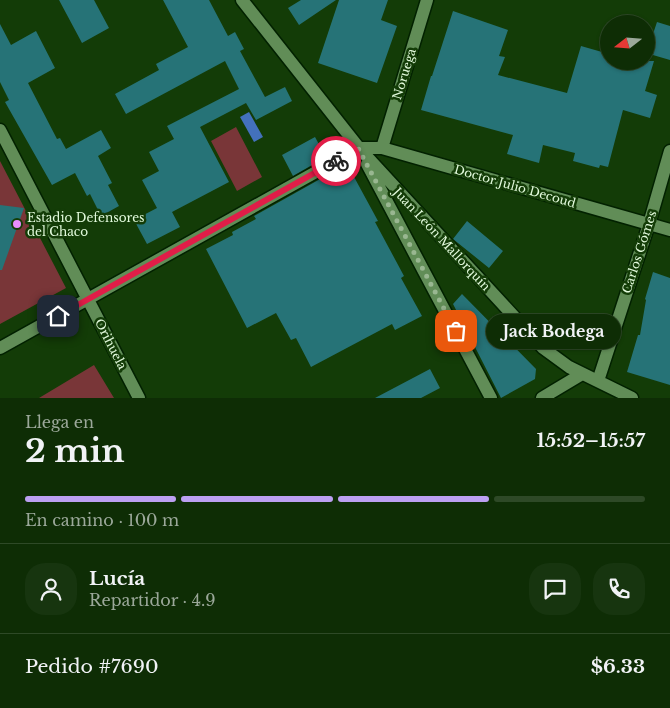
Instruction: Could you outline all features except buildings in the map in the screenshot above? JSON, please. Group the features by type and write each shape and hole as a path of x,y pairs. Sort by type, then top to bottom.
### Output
{"street":[{"name":"Juan León Mallorquín","path":"242,0 358,148 543,348 569,367 632,398"},
{"name":"Noruega","path":"382,148 426,0"},
{"name":"Orihuela","path":"0,130 139,398"},
{"name":"Doctor Julio Decoud","path":"358,148 382,148 670,230"},
{"path":"0,348 358,148 492,398"},
{"name":"Carlos Gómes","path":"598,381 649,224 670,152"},
{"path":"542,398 582,374"}],"shaded area":[{"path":"236,127 262,177 237,191 211,141"},
{"name":"Estadio Defensores del Chaco","path":"0,161 66,288 0,324"},
{"path":"94,365 114,398 39,398"}],"water":[{"path":"249,112 263,137 254,142 240,117"}],"way so far":[{"path":"336,161 358,148 456,331"}],"place":[{"name":"Estadio Defensores del Chaco","path":"17,224"},
{"name":"Jack Bodega","path":"456,331"}],"route":[{"path":"58,316 336,161"}]}
